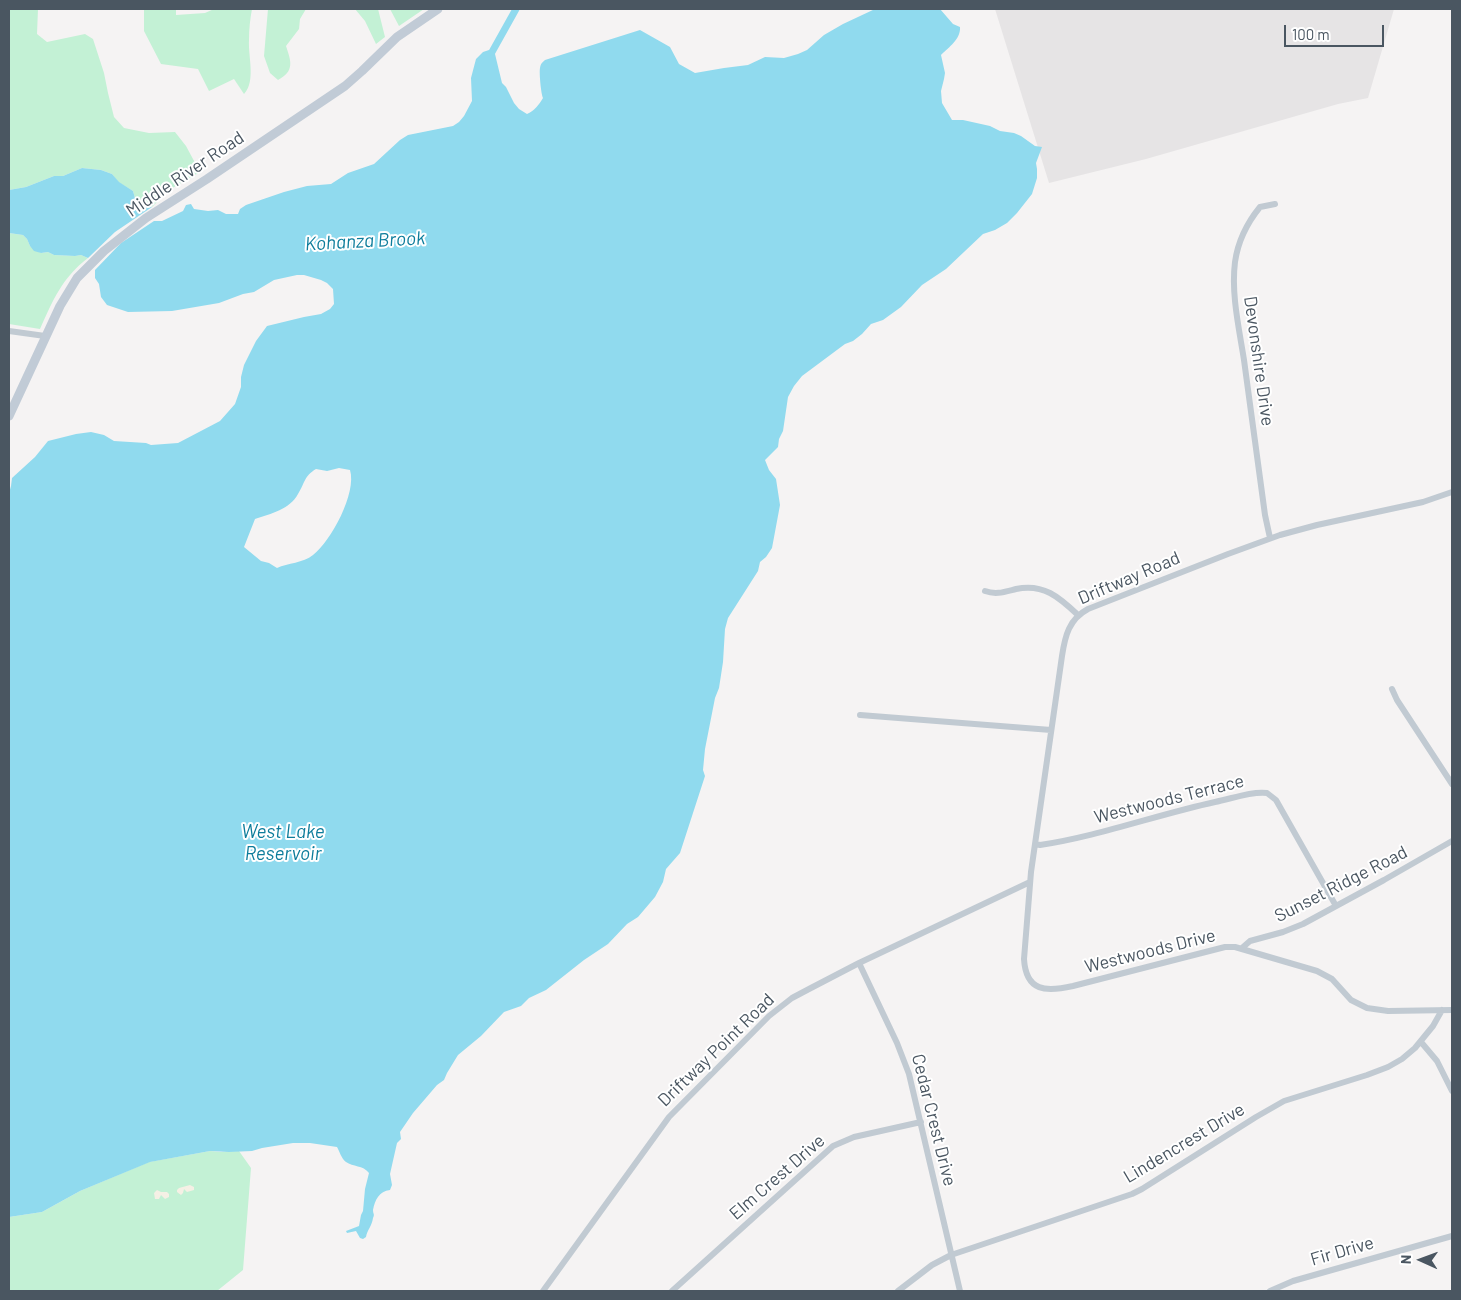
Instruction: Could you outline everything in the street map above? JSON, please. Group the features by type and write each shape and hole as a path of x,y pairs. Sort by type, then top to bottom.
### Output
{"main road":[{"name":"Middle River Road","path":"9,416 60,306 77,278 104,251 146,218 353,80 397,37 438,9"}],"street":[{"name":"Devonshire Drive","path":"1270,538 1264,506 1234,281 1236,253 1241,237 1260,207 1275,204"},
{"path":"9,331 45,336"},
{"name":"Driftway Road","path":"1030,882 1064,644 1069,627 1078,615 1088,609 1270,538 1310,527 1423,502 1452,492"},
{"path":"985,591 996,594 1026,587 1039,588 1065,602 1078,615"},
{"path":"1392,689 1396,700 1452,784"},
{"path":"860,716 1051,730"},
{"name":"Westwoods Terrace","path":"1035,844 1040,845 1070,840 1198,806 1251,794 1267,793 1276,800 1336,906"},
{"name":"Sunset Ridge Road","path":"1242,948 1250,941 1291,930 1452,841"},
{"name":"Westwoods Drive","path":"1030,882 1024,964 1027,975 1032,982 1043,989 1073,986 1225,947 1242,948 1324,974 1335,982 1351,1000 1367,1008 1388,1011 1452,1010"},
{"name":"Driftway Point Road","path":"543,1291 652,1138 680,1104 769,1016 797,996 859,964 1030,882"},
{"name":"Cedar Crest Drive","path":"859,964 904,1060 911,1081 960,1291"},
{"name":"Lindencrest Drive","path":"898,1291 932,1265 951,1255 1138,1191 1272,1107 1297,1096 1388,1067 1406,1056 1421,1042 1434,1026 1442,1010"},
{"path":"1421,1042 1437,1062 1452,1091"},
{"name":"Elm Crest Drive","path":"672,1291 833,1146 846,1139 921,1122"},
{"name":"Fir Drive","path":"1270,1291 1298,1280 1452,1236"}],"shaded area":[{"path":"995,9 1394,9 1368,98 1338,104 1146,159 1049,183"}],"green space":[{"path":"9,9 38,9 37,34 47,42 85,34 93,39 104,73 114,117 124,128 149,133 175,132 186,146 200,172 169,190 152,207 135,198 133,191 118,182 112,174 101,170 82,168 63,176 54,176 26,187 9,190"},
{"path":"144,9 176,9 176,15 205,13 214,9 252,9 249,36 251,76 248,89 244,94 234,79 209,91 198,69 161,64 144,31"},
{"path":"268,9 306,9 300,19 299,29 286,46 290,61 289,69 278,80 270,73 264,56"},
{"path":"355,9 378,9 385,37 376,44 365,21"},
{"path":"390,9 424,9 399,26"},
{"path":"9,233 23,235 30,246 41,253 81,255 88,258 71,273 54,299 40,329 9,324"},
{"path":"210,1151 239,1151 251,1168 243,1270 217,1291 9,1291 9,1217 42,1212 80,1191 149,1162"}],"sand":[{"path":"190,1185 194,1187 194,1190 187,1192 184,1189 181,1195 177,1192 179,1188"},
{"path":"157,1190 167,1192 169,1197 165,1199 161,1195 159,1199 155,1199 154,1193"}],"water":[{"name":"West Lake Reservoir","path":"875,9 940,9 953,24 960,27 957,39 941,55 945,73 941,91 942,103 952,120 963,120 990,126 1000,131 1014,133 1035,146 1042,147 1036,163 1037,178 1032,194 1007,223 983,234 946,269 922,285 901,307 883,320 871,324 853,341 845,344 802,376 788,397 783,431 778,447 765,460 769,470 776,479 780,505 772,548 760,562 758,571 728,618 725,629 719,688 715,698 705,749 703,770 705,776 680,853 666,869 663,882 655,897 638,917 627,924 608,944 546,990 529,998 521,1006 504,1012 481,1036 458,1055 444,1080 437,1085 413,1113 400,1132 401,1139 397,1143 390,1174 392,1185 390,1190 380,1194 376,1200 372,1223 366,1237 363,1239 360,1238 356,1231 347,1233 346,1231 359,1226 369,1173 367,1170 346,1162 337,1147 310,1143 293,1143 252,1151 210,1151 150,1162 80,1191 42,1212 9,1217 9,493 12,478 35,457 48,441 91,432 104,435 114,441 151,445 178,443 220,421 235,404 241,387 244,365 256,341 267,326 321,314 330,309 334,304 333,289 327,283 304,275 297,275 274,280 254,292 219,303 172,311 128,312 107,305 101,297 99,284 95,278 95,270 121,243 154,221 162,221 183,211 186,205 191,204 194,209 218,210 226,214 238,214 240,209 246,205 284,192 307,186 331,184 348,173 374,164 408,135 453,126 464,116 472,101 471,78 476,59 483,52 489,50 495,54 502,83 514,103 527,114 543,98 540,70 541,64 545,60 640,30 670,47 679,64 695,73 748,65 765,57 784,58 798,54 807,50 824,35","holes":["339,468 350,470 350,491 341,516 327,539 313,555 305,560 277,568 261,561 244,547 255,519 280,510 290,504 295,499 307,477 316,469 327,471"]},
{"path":"82,168 101,170 112,174 119,182 133,191 135,198 152,207 115,232 88,258 81,255 54,255 48,252 34,251 23,235 9,233 9,190 26,187 54,176 63,176"}],"waterway":[{"name":"Kohanza Brook","path":"492,52 516,9"}]}
